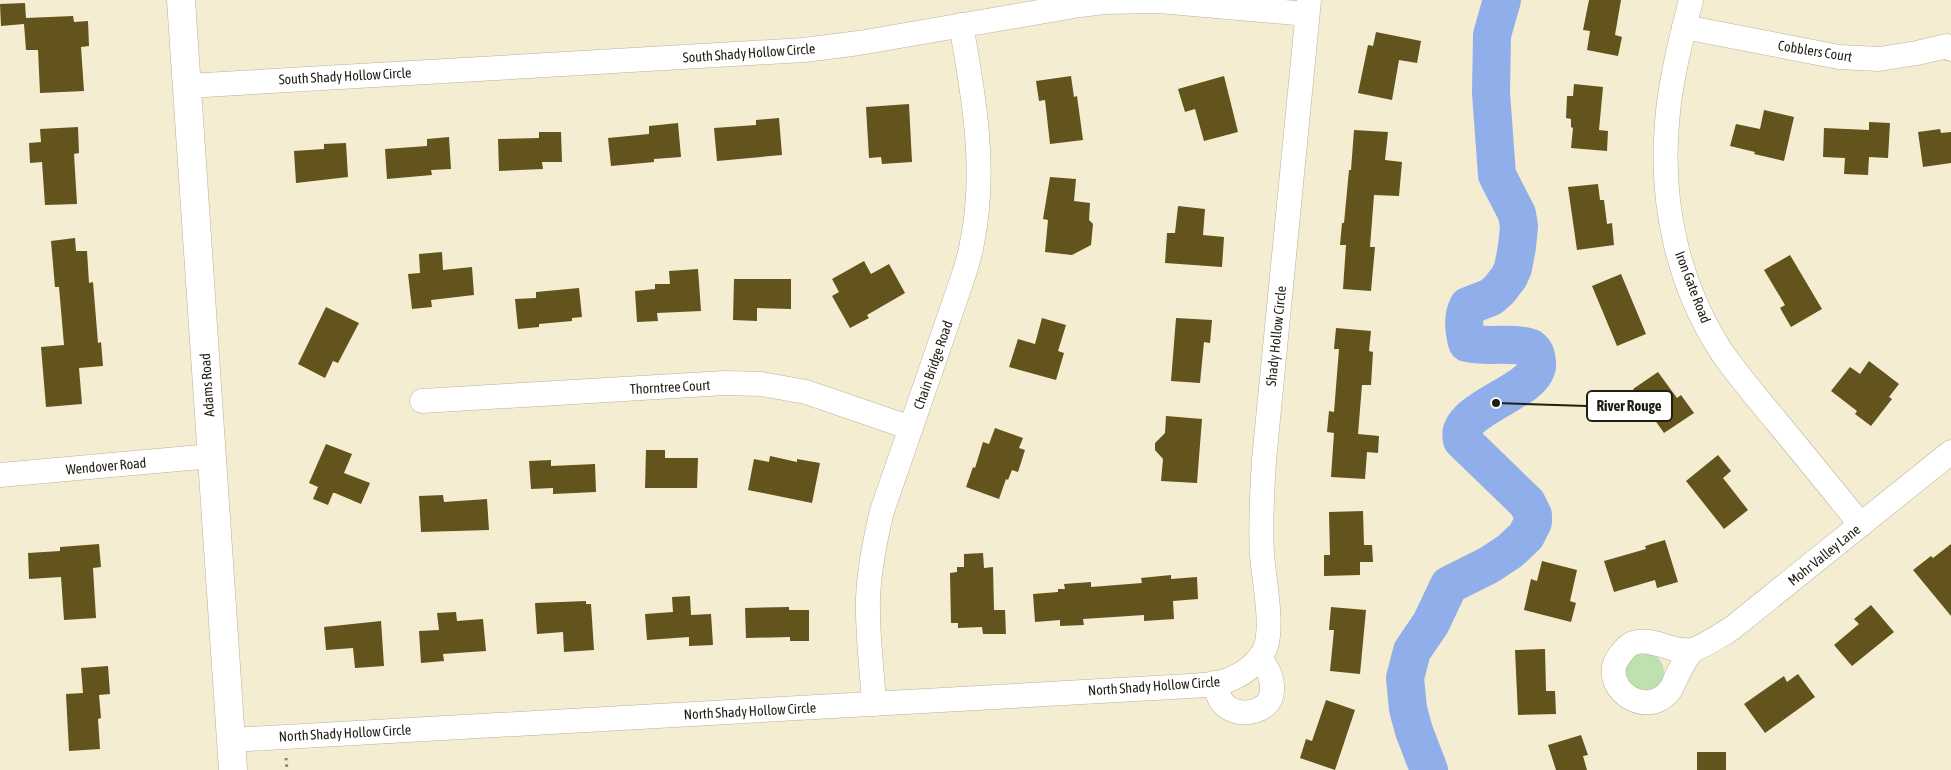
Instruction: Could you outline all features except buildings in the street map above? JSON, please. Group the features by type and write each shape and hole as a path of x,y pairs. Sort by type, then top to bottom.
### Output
{"street":[{"name":"Adams Road","path":"181,0 233,770"},
{"name":"Iron Gate Road","path":"1691,0 1670,98 1665,145 1666,183 1671,223 1680,261 1696,303 1723,353 1745,383 1861,525"},
{"name":"South Shady Hollow Circle","path":"187,86 804,50 859,43 1080,5 1127,1 1308,7"},
{"name":"Shady Hollow Circle","path":"1260,657 1266,645 1269,623 1262,544 1261,507 1264,460 1308,7"},
{"name":"Chain Bridge Road","path":"874,704 868,599 871,564 882,510 962,280 972,243 978,199 978,153 975,110 961,25"},
{"name":"Cobblers Court","path":"1684,27 1839,57 1879,59 1917,53 1950,44"},
{"name":"Thorntree Court","path":"422,401 725,383 761,384 806,392 911,428"},
{"name":"Mohr Valley Lane","path":"1692,650 1732,629 1951,452"},
{"name":"Wendover Road","path":"0,475 212,456"},
{"path":"1214,683 1218,697 1235,712 1246,713 1256,711 1266,704 1273,692 1272,680 1260,657"},
{"name":"North Shady Hollow Circle","path":"231,740 1214,683 1230,680 1248,670 1260,657"}],"path":[{"path":"286,753 287,770"}],"green space":[{"path":"1645,653 1658,659 1664,672 1658,685 1645,691 1632,685 1626,672 1632,659"}],"waterway":[{"path":"1429,770 1408,709 1405,678 1412,651 1431,623 1449,585 1489,565 1510,551 1526,536 1533,522 1533,515 1527,503 1462,440 1463,429 1470,419 1526,382 1535,373 1537,362 1535,353 1531,348 1516,345 1467,343 1464,329 1464,320 1468,306 1491,297 1509,277 1513,268 1517,247 1519,226 1517,214 1497,175 1491,93 1492,35 1502,0"}],"place":[{"name":"River Rouge","path":"1496,403"}]}
